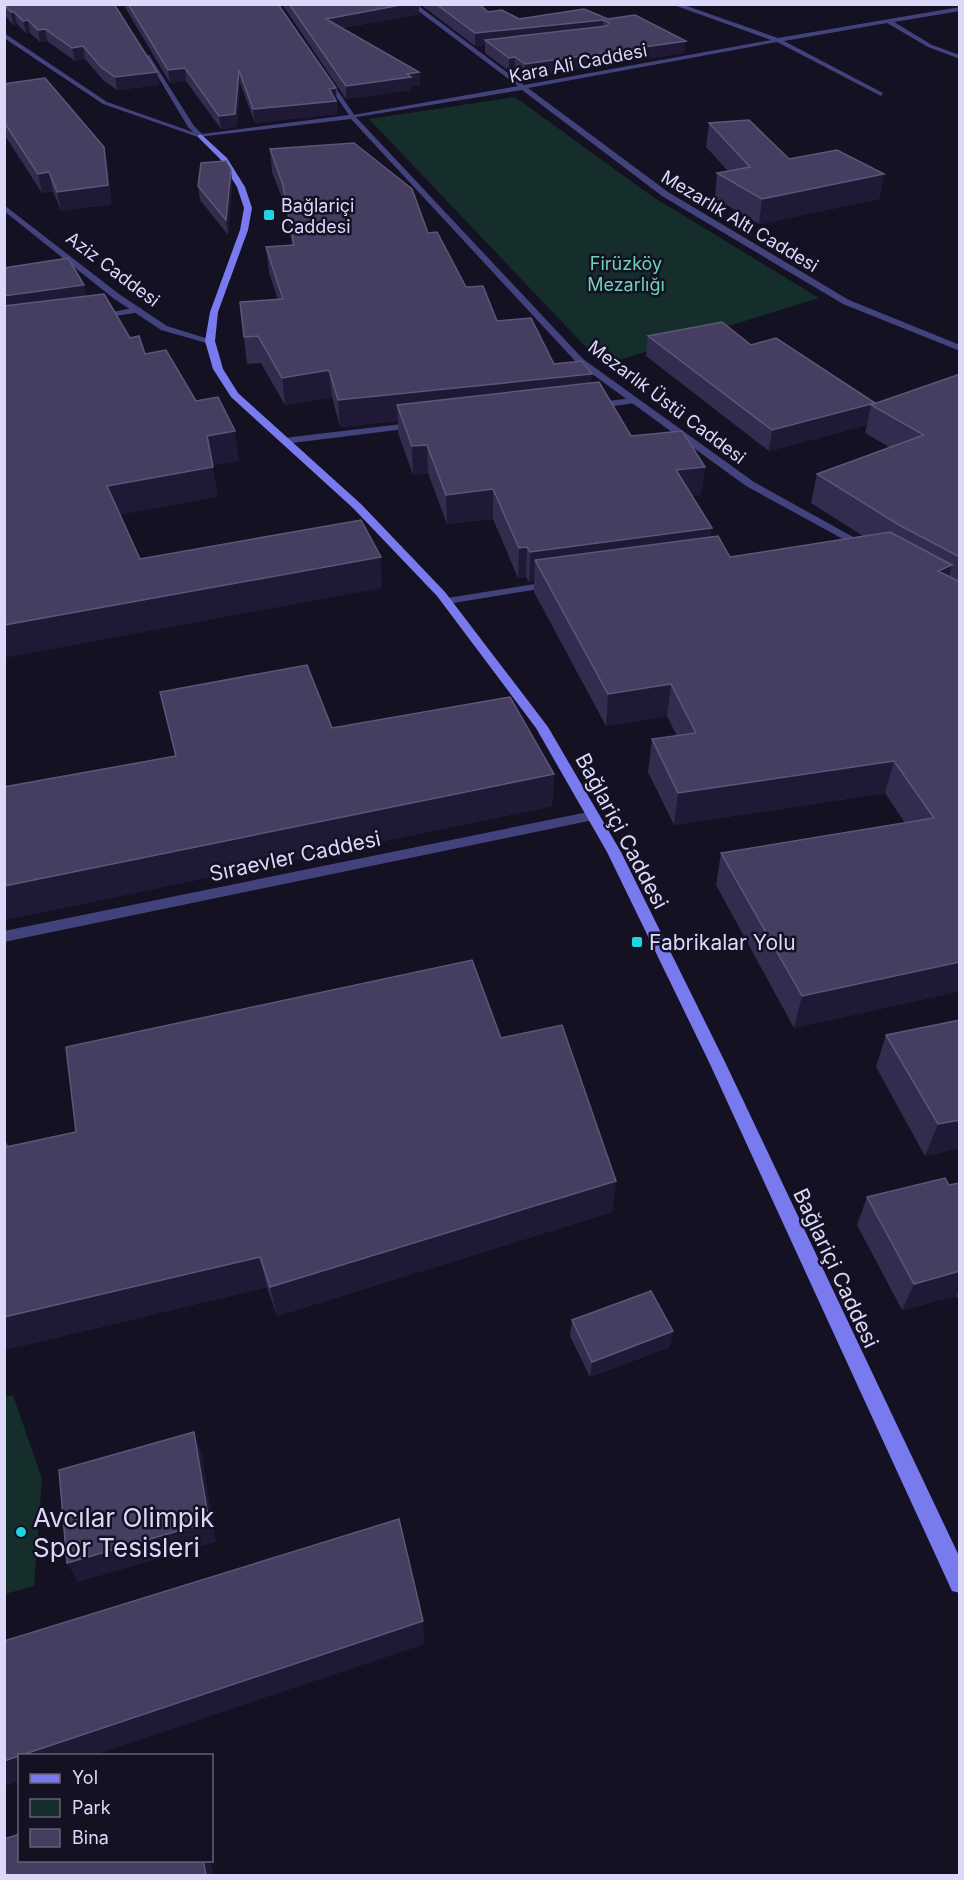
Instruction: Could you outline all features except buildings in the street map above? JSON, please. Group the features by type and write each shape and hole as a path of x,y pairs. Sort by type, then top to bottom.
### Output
{"main road":[{"path":"200,136 223,158 241,187 248,208 244,231 214,312 210,341"},
{"name":"Bağlariçi Caddesi","path":"210,341 218,369 234,395 357,506 447,602 542,727 614,852 717,1062 960,1583"}],"street":[{"name":"Mezarlık Altı Caddesi","path":"412,4 522,89 665,194 846,302 960,348"},
{"path":"674,4 775,39 881,94"},
{"name":"Kara Ali Caddesi","path":"200,136 353,117 522,89 775,39 960,9"},
{"path":"886,20 930,46 960,57"},
{"path":"4,35 105,103 200,136"},
{"path":"471,50 483,49"},
{"path":"144,52 191,127 200,136"},
{"name":"Mezarlık Üstü Caddesi","path":"321,70 353,117 580,361 750,484 881,556"},
{"name":"Aziz Caddesi","path":"4,207 164,328 210,341"},
{"path":"83,317 138,310"},
{"path":"575,408 633,401"},
{"path":"284,441 424,425"},
{"path":"831,544 851,540"},
{"path":"447,602 571,581"},
{"name":"Sıraevler Caddesi","path":"4,937 593,816"}],"green space":[{"name":"Firüzköy Mezarlığı","path":"515,97 653,197 819,298 603,365 369,119"},
{"name":"Avcılar Olimpik Spor Tesisleri","path":"13,1395 42,1479 34,1586 5,1594 4,1397"}],"place":[{"name":"Bağlariçi Caddesi","path":"269,215"},
{"name":"Fabrikalar Yolu","path":"637,942"},
{"name":"Avcılar Olimpik Spor Tesisleri","path":"21,1532"}]}
